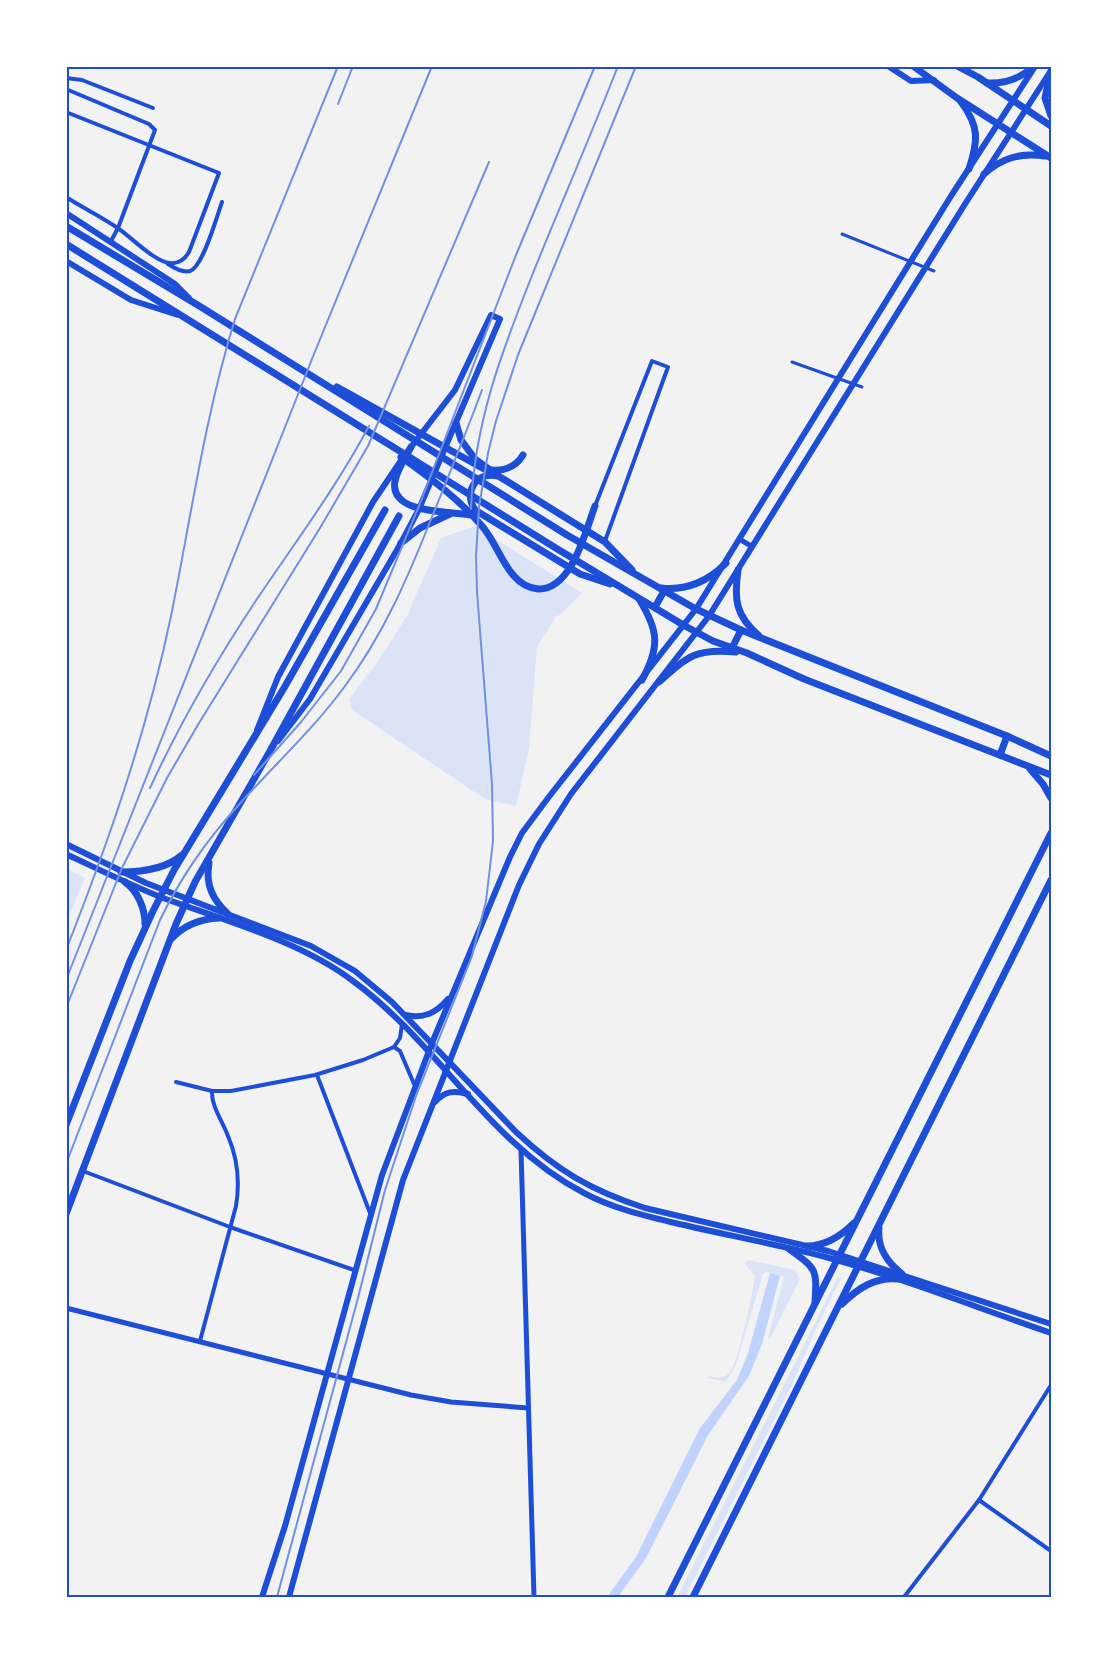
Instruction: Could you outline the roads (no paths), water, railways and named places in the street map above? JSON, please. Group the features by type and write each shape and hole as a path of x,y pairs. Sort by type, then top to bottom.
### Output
{"main road":[{"path":"888,66 911,81 934,80"},
{"path":"913,66 957,98 1049,157"},
{"path":"957,66 986,82 1051,126"},
{"path":"965,66 978,77"},
{"path":"986,82 1011,80 1027,73 1035,66"},
{"path":"262,1597 285,1526 382,1175 432,1043 499,881 522,833 685,626 741,540 951,196 1035,66"},
{"path":"290,1597 403,1180 508,912 539,844 571,794 698,633 965,204 1051,71"},
{"path":"1051,71 1045,98 1051,116"},
{"path":"957,98 972,121 977,137 969,169"},
{"path":"984,174 1010,157 1029,155 1049,157"},
{"path":"951,196 965,204"},
{"path":"66,213 175,284 198,306"},
{"path":"66,226 616,565 709,616 1049,755"},
{"path":"66,244 685,626 804,679 1051,775"},
{"path":"66,261 131,300 183,317"},
{"path":"252,741 278,677 373,502 411,447 455,390 491,315 500,319 418,509 401,543 310,699 270,751"},
{"path":"305,372 355,396 484,469 504,470 516,464 523,455"},
{"path":"456,423 461,440 475,459 604,542 636,574"},
{"path":"355,424 451,496 487,532 512,574 532,588 549,587 566,574 573,563 595,506"},
{"path":"411,447 396,475 394,487 399,499 418,509 483,517"},
{"path":"500,477 483,476 471,488 472,505 483,517 580,574 624,589"},
{"path":"66,1125 145,928 162,893 385,510"},
{"path":"401,543 428,523 458,513"},
{"path":"66,1214 167,944 186,902 399,516"},
{"path":"661,589 698,583 710,578 726,563"},
{"path":"738,570 736,595 739,611 763,639"},
{"path":"655,607 661,589"},
{"path":"637,597 646,611 656,637 655,650 642,680"},
{"path":"732,648 741,630"},
{"path":"659,682 682,662 699,653 717,651 747,653"},
{"path":"1000,755 1007,736"},
{"path":"1026,766 1039,778 1051,798"},
{"path":"669,1597 1051,833"},
{"path":"66,844 162,893"},
{"path":"121,872 156,868 174,861 186,851"},
{"path":"66,854 125,882 228,914 310,946 340,962 367,980 403,1018 447,1071 521,1150 565,1183 631,1213 839,1258"},
{"path":"209,858 207,871 211,892 228,914"},
{"path":"693,1597 1051,880"},
{"path":"125,882 141,904 145,928"},
{"path":"186,902 219,918 291,946 335,968 365,989 432,1043 535,1150 571,1177 589,1186 645,1208 807,1246 1051,1324"},
{"path":"167,944 177,933 192,923 208,918 219,918"},
{"path":"403,1018 424,1016 434,1012 453,994"},
{"path":"430,1110 445,1093 453,1091 469,1094"},
{"path":"807,1246 821,1245 835,1239 860,1216"},
{"path":"881,1222 879,1236 882,1250 900,1277"},
{"path":"789,1249 809,1264 814,1271 815,1306"},
{"path":"836,1310 850,1296 869,1283 900,1277 1051,1333"}],"street":[{"path":"66,78 82,80 153,108"},
{"path":"66,89 151,125 155,133 111,241"},
{"path":"66,112 219,173 185,259 170,263 161,260"},
{"path":"66,197 118,228 161,260 183,271 191,271 196,267 204,252 222,202"},
{"path":"842,234 934,272"},
{"path":"595,506 652,361 668,367 604,542"},
{"path":"792,362 862,387"},
{"path":"741,540 751,546"},
{"path":"176,1082 212,1091 231,1091 348,1066 398,1044 403,1028 403,1018"},
{"path":"391,1048 396,1047 399,1050 413,1077 415,1088"},
{"path":"317,1074 370,1214"},
{"path":"200,1341 237,1202 237,1173 230,1139 214,1103 212,1091"},
{"path":"521,1150 534,1597"},
{"path":"82,1171 230,1227 354,1270"},
{"path":"66,1308 348,1380 432,1399 528,1408"},
{"path":"904,1597 979,1500 1051,1386"},
{"path":"979,1500 1051,1551"}],"water":[{"path":"770,1273 780,1276 762,1344 749,1376 708,1435 646,1558 618,1597 607,1597 636,1557 700,1428 737,1380 748,1353"}],"railway":[{"path":"66,950 112,827 151,701 171,616 215,392 235,319 338,66"},
{"path":"338,104 353,66"},
{"path":"66,980 314,354 432,66"},
{"path":"254,775 301,722 341,671 376,609 419,506 516,255 595,66"},
{"path":"471,509 478,447 501,359 533,273 618,66"},
{"path":"277,1597 385,1190 416,1096 472,956 486,901 493,841 492,784 476,556 479,507 488,453 518,355 636,66"},
{"path":"66,1008 122,868 167,778 368,446 489,162"},
{"path":"66,1164 160,920 168,905 194,861 214,834 320,718 372,646 414,561 482,390"},
{"path":"150,788 186,716 213,670 255,602 329,494 369,426"}]}
